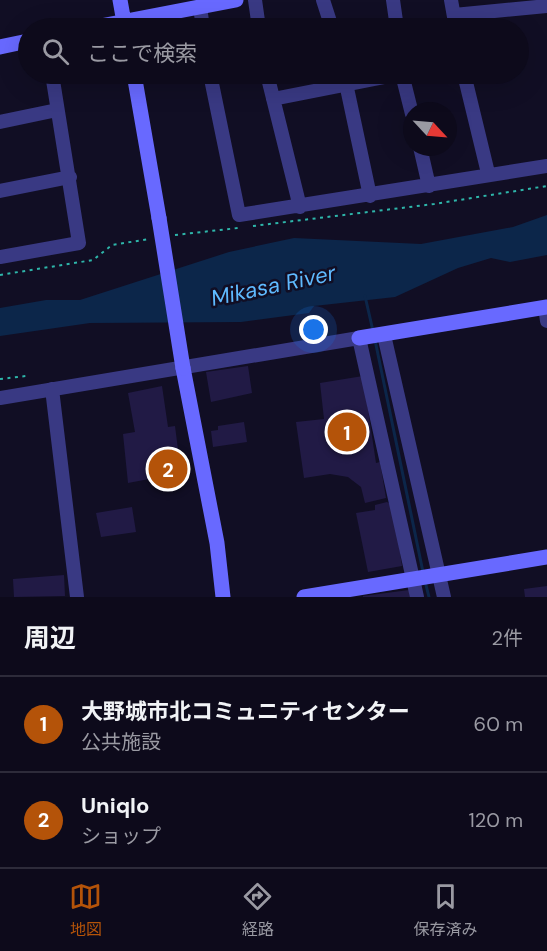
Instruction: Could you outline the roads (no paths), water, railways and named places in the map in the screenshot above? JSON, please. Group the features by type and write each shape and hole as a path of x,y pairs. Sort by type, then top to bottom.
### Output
{"street":[{"path":"120,0 123,18"},
{"path":"154,18 236,0"},
{"path":"255,0 258,18"},
{"path":"323,0 329,18"},
{"path":"393,0 396,18"},
{"path":"451,0 454,18"},
{"path":"478,18 547,6"},
{"path":"200,7 202,18"},
{"path":"0,47 18,43"},
{"path":"0,257 79,243 53,84"},
{"path":"136,84 183,368 217,543 223,597"},
{"path":"212,84 239,215 370,196 488,173 547,166"},
{"path":"269,84 300,207"},
{"path":"273,99 328,84"},
{"path":"347,84 370,196"},
{"path":"404,84 409,102"},
{"path":"466,84 488,173"},
{"path":"0,122 57,110"},
{"path":"422,156 429,186"},
{"path":"0,191 70,177"},
{"path":"0,398 359,338 546,312"},
{"path":"384,335 444,597"},
{"path":"359,338 417,597"},
{"path":"52,389 77,597"},
{"path":"304,597 547,558"}],"water":[{"name":"Mikasa River","path":"547,215 547,255 510,262 491,258 458,268 395,297 314,306 309,313 241,322 90,323 0,336 0,308 46,300 80,300 229,252 294,238 421,244 513,227"}],"waterway":[{"path":"365,296 373,331"},
{"path":"375,340 423,572"},
{"path":"425,581 429,597"}],"place":[{"name":"大野城市北コミュニティセンター","path":"347,432"},
{"name":"Uniqlo","path":"168,469"}]}
